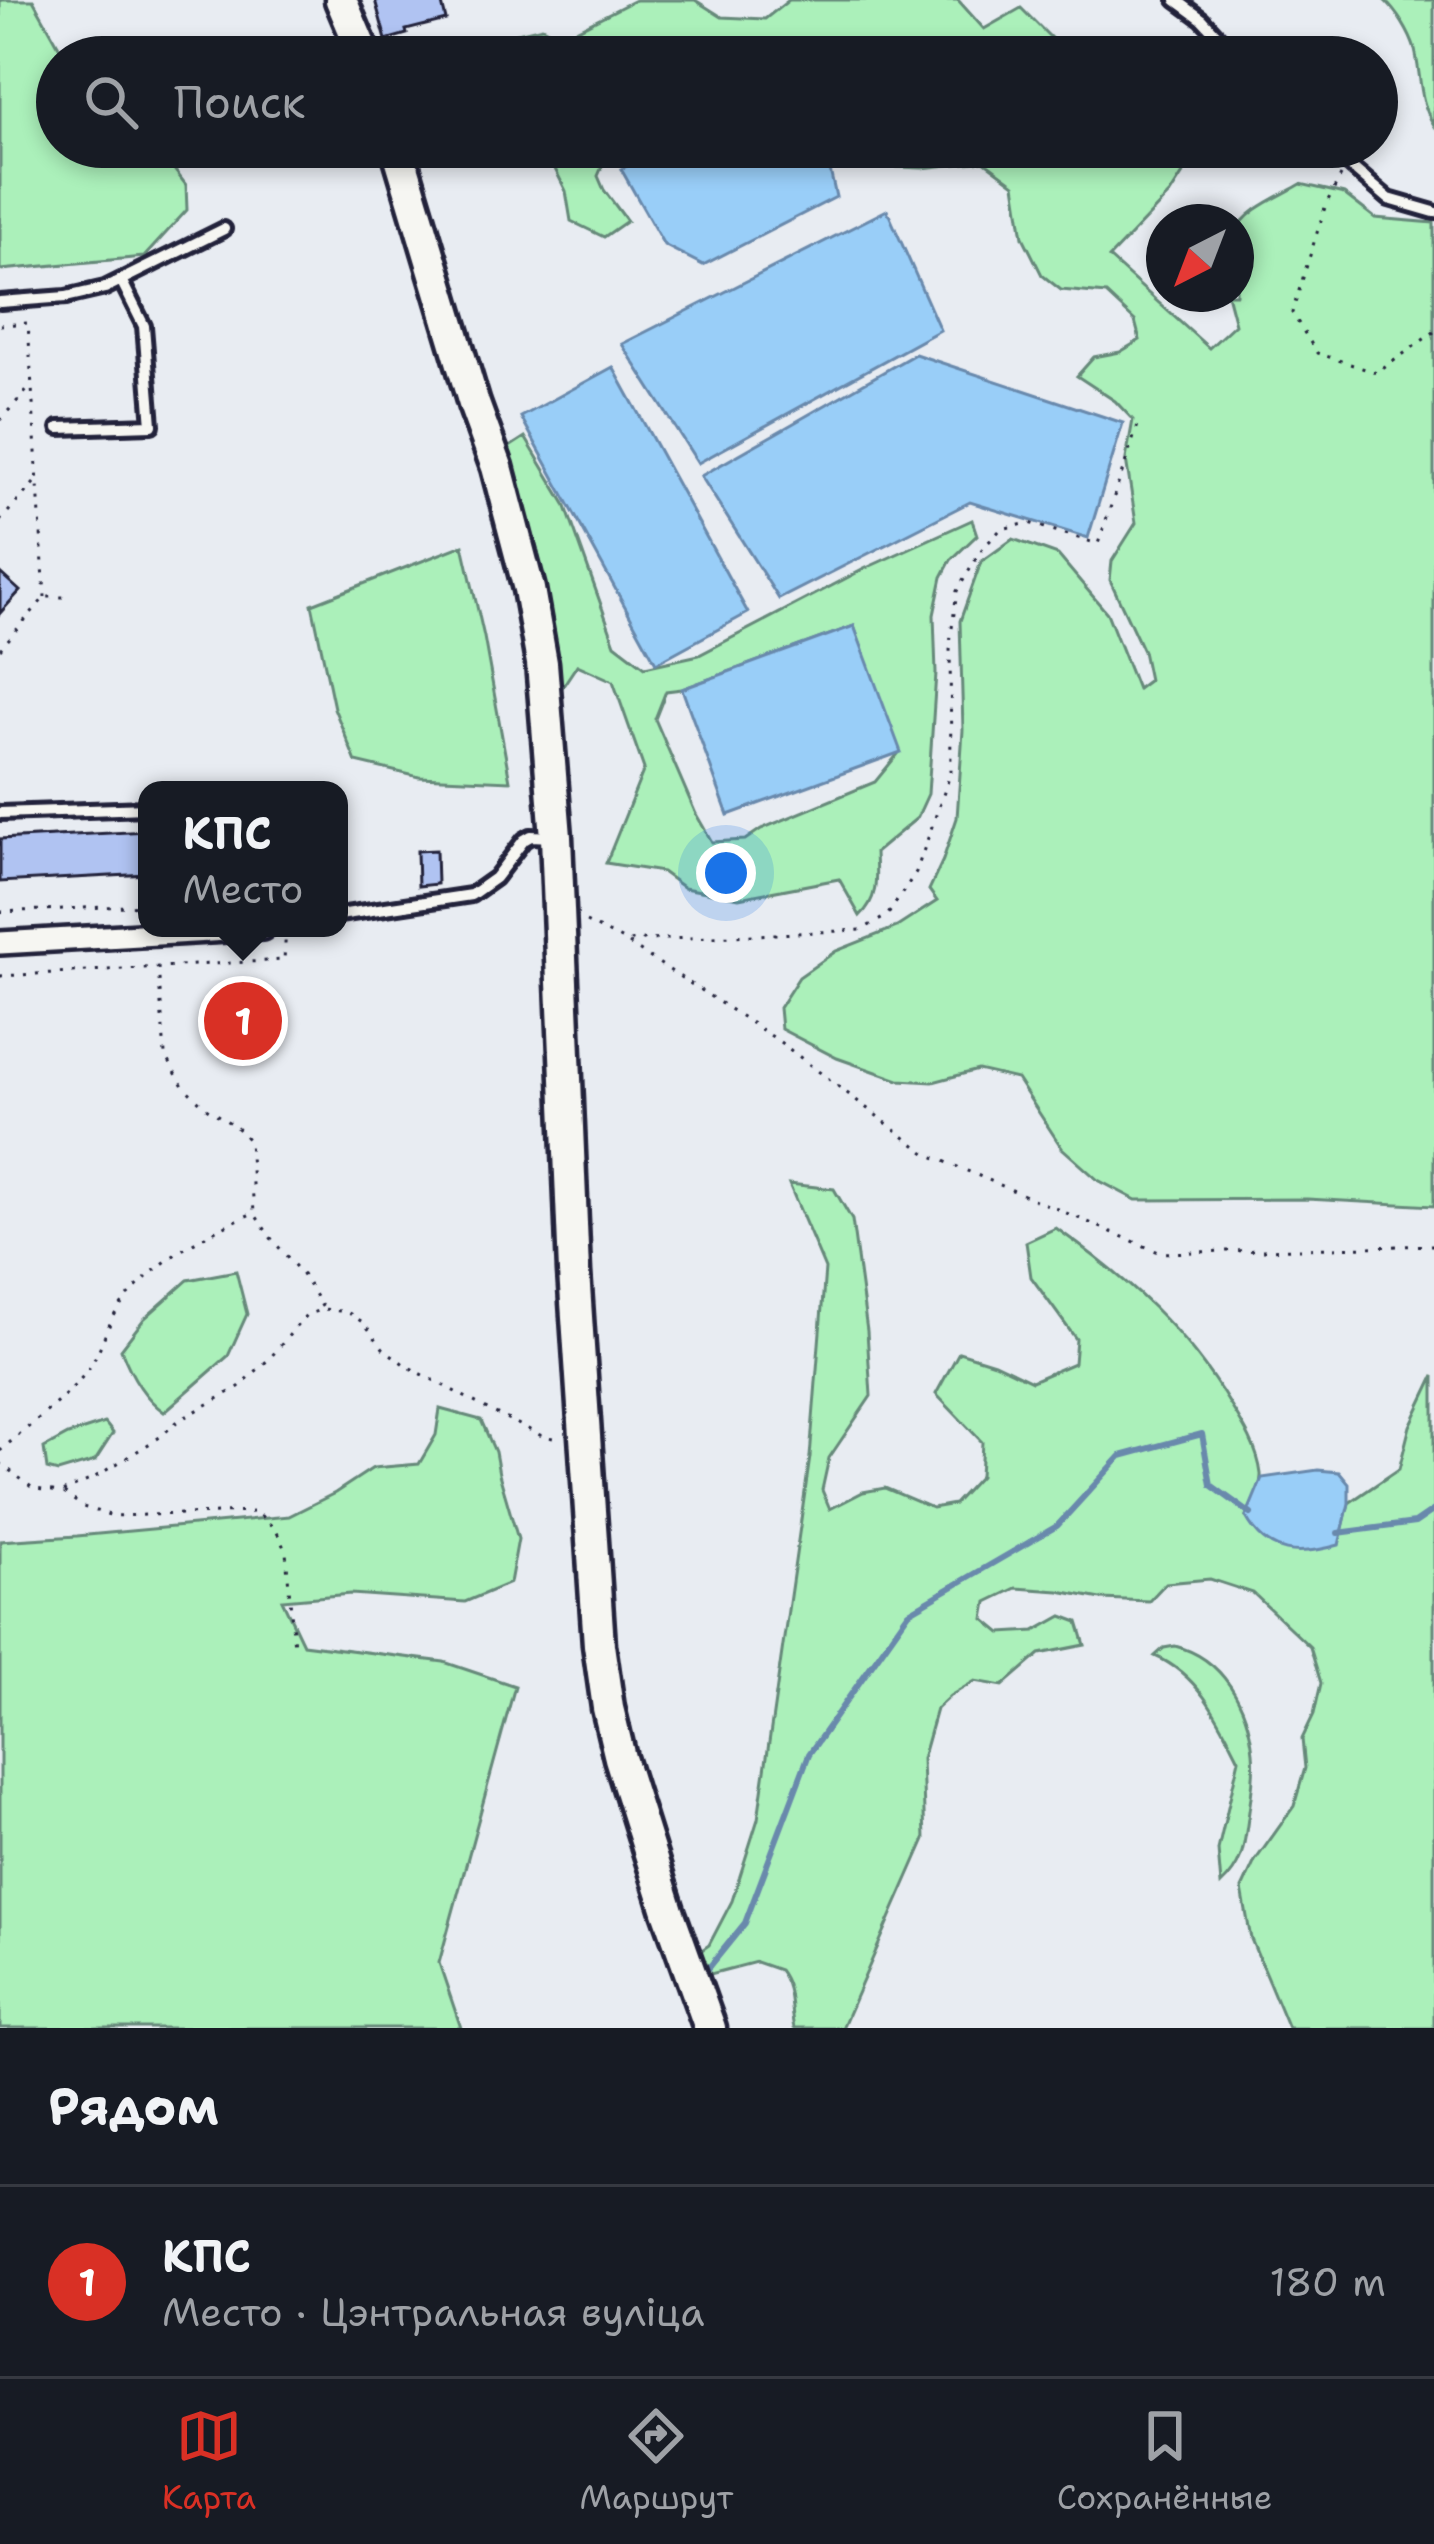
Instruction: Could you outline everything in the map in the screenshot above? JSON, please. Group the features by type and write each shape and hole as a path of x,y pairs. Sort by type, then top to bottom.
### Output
{"street":[{"path":"341,0 356,36"},
{"path":"403,168 497,466 529,589 542,663 556,836 584,1445 599,1645 620,1758 710,2028"},
{"path":"0,943 138,935"}],"lane":[{"path":"1176,0 1218,36"},
{"path":"1352,168 1389,199 1434,212"},
{"path":"0,302 66,297 105,288 224,230"},
{"path":"59,428 152,425 144,326 121,280"},
{"path":"0,813 138,808"},
{"path":"348,914 471,895 495,878 524,840 556,836"}],"path":[{"path":"1345,168 1326,204 1292,313 1317,353 1377,373 1434,332"},
{"path":"0,325 28,323 45,597 0,649"},
{"path":"0,420 32,386"},
{"path":"625,941 861,930 887,916 916,872 951,772 950,644 957,591 982,549 1001,529 1029,523 1098,544 1138,425"},
{"path":"0,521 38,479"},
{"path":"45,597 69,597"},
{"path":"0,912 138,905"},
{"path":"558,908 625,941 776,1040 927,1154 1161,1253 1434,1245"},
{"path":"0,976 284,960 285,937"},
{"path":"158,967 165,1054 183,1085 249,1141 254,1213 302,1273 323,1309"},
{"path":"0,1451 84,1375 117,1312 146,1280 182,1249 254,1213"},
{"path":"0,1463 34,1490 62,1492 92,1479 239,1387 306,1315 323,1309 347,1312 405,1365 493,1412 542,1436 584,1445"},
{"path":"62,1492 83,1508 113,1516 257,1512 276,1530 286,1552 294,1647"}],"green space":[{"path":"0,0 33,0 53,36 36,36 36,168 173,168 186,185 187,210 144,257 0,270"},
{"path":"635,0 695,0 722,17 765,19 789,0 958,0 984,29 1021,8 1049,36 564,36"},
{"path":"1384,0 1434,0 1434,125 1423,98 1413,43"},
{"path":"542,27 560,36 504,36"},
{"path":"554,168 601,168 598,176 604,190 627,221 604,237 571,221 566,191"},
{"path":"993,168 1187,168 1160,204 1146,204 1146,219 1109,258 1146,291 1146,312 1169,312 1209,348 1235,324 1232,312 1254,312 1254,212 1301,184 1344,194 1375,218 1434,223 1434,1206 1307,1199 1136,1200 1098,1180 1062,1148 1017,1079 978,1070 933,1082 899,1080 837,1058 781,1029 779,1008 799,977 836,951 897,927 937,901 929,890 957,818 963,730 960,621 981,562 1013,539 1058,555 1107,613 1137,689 1149,680 1143,651 1110,580 1112,561 1136,523 1126,459 1133,420 1115,401 1077,376 1094,357 1120,352 1140,340 1135,321 1106,294 1061,290 1042,275 1023,237 1015,184"},
{"path":"525,437 565,504 615,644 645,667 699,655 864,569 972,520 977,535 951,560 934,615 936,673 928,794 917,818 875,853 873,895 860,916 839,879 739,898 684,888 662,872 606,863 644,769 613,681 577,665 561,689 505,450","holes":["854,626 898,754 875,782 745,840 712,842 655,719 666,691"]},
{"path":"463,545 510,781 419,777 356,762 334,708 312,604"},
{"path":"789,1184 834,1189 852,1220 867,1331 871,1396 829,1458 822,1490 830,1509 863,1492 885,1488 932,1508 954,1504 980,1476 982,1442 936,1394 959,1352 1032,1381 1074,1363 1076,1339 1031,1277 1026,1242 1056,1228 1153,1307 1213,1378 1254,1447 1259,1465 1260,1484 1246,1517 1339,1544 1349,1503 1399,1469 1410,1426 1434,1376 1434,2028 1288,2028 1251,1939 1242,1889 1255,1861 1294,1806 1305,1768 1302,1739 1321,1683 1310,1647 1253,1593 1210,1579 1166,1583 1149,1601 1016,1588 987,1602 984,1619 1001,1633 1035,1631 1062,1616 1078,1622 1085,1645 1040,1654 1003,1686 975,1681 936,1709 922,1759 925,1839 842,2028 794,2028 789,1991 779,1970 756,1962 699,1977 693,1956 709,1945 732,1901 758,1819 810,1457 825,1269"},
{"path":"236,1271 247,1314 228,1356 164,1412 138,1384 121,1349 144,1319 188,1280"},
{"path":"440,1409 481,1420 495,1452 518,1539 510,1583 465,1602 351,1594 282,1600 303,1644 444,1662 515,1686 439,1963 461,2028 0,2028 0,1541 289,1516 373,1468 419,1464 436,1435"},
{"path":"105,1423 113,1433 95,1461 58,1472 47,1469 44,1448"},
{"path":"1175,1646 1219,1672 1239,1701 1250,1734 1253,1777 1244,1847 1221,1885 1218,1850 1239,1759 1196,1686 1155,1656"}],"water":[{"path":"829,168 836,197 703,265 664,245 621,169"},
{"path":"887,210 940,330 698,463 622,344"},
{"path":"915,354 1123,423 1088,538 970,502 779,599 701,476"},
{"path":"613,367 748,613 656,663 521,417"},
{"path":"854,626 901,752 728,815 682,689"},
{"path":"1318,1470 1339,1472 1349,1484 1339,1545 1298,1552 1264,1540 1246,1517 1262,1478"}],"building":[{"path":"375,0 441,0 446,20 406,30 400,36 385,36"},
{"path":"0,573 20,591 0,613"},
{"path":"138,831 138,874 0,882 0,839"},
{"path":"436,850 437,884 418,886 417,851"},
{"path":"258,1000 261,1040 229,1042 226,1002"}],"waterway":[{"path":"707,1970 745,1923 809,1754 909,1612 1057,1526 1121,1456 1202,1434 1211,1485 1251,1514"},
{"path":"1338,1533 1415,1523 1434,1510"}],"place":[{"name":"КПС","path":"243,1021"}]}
